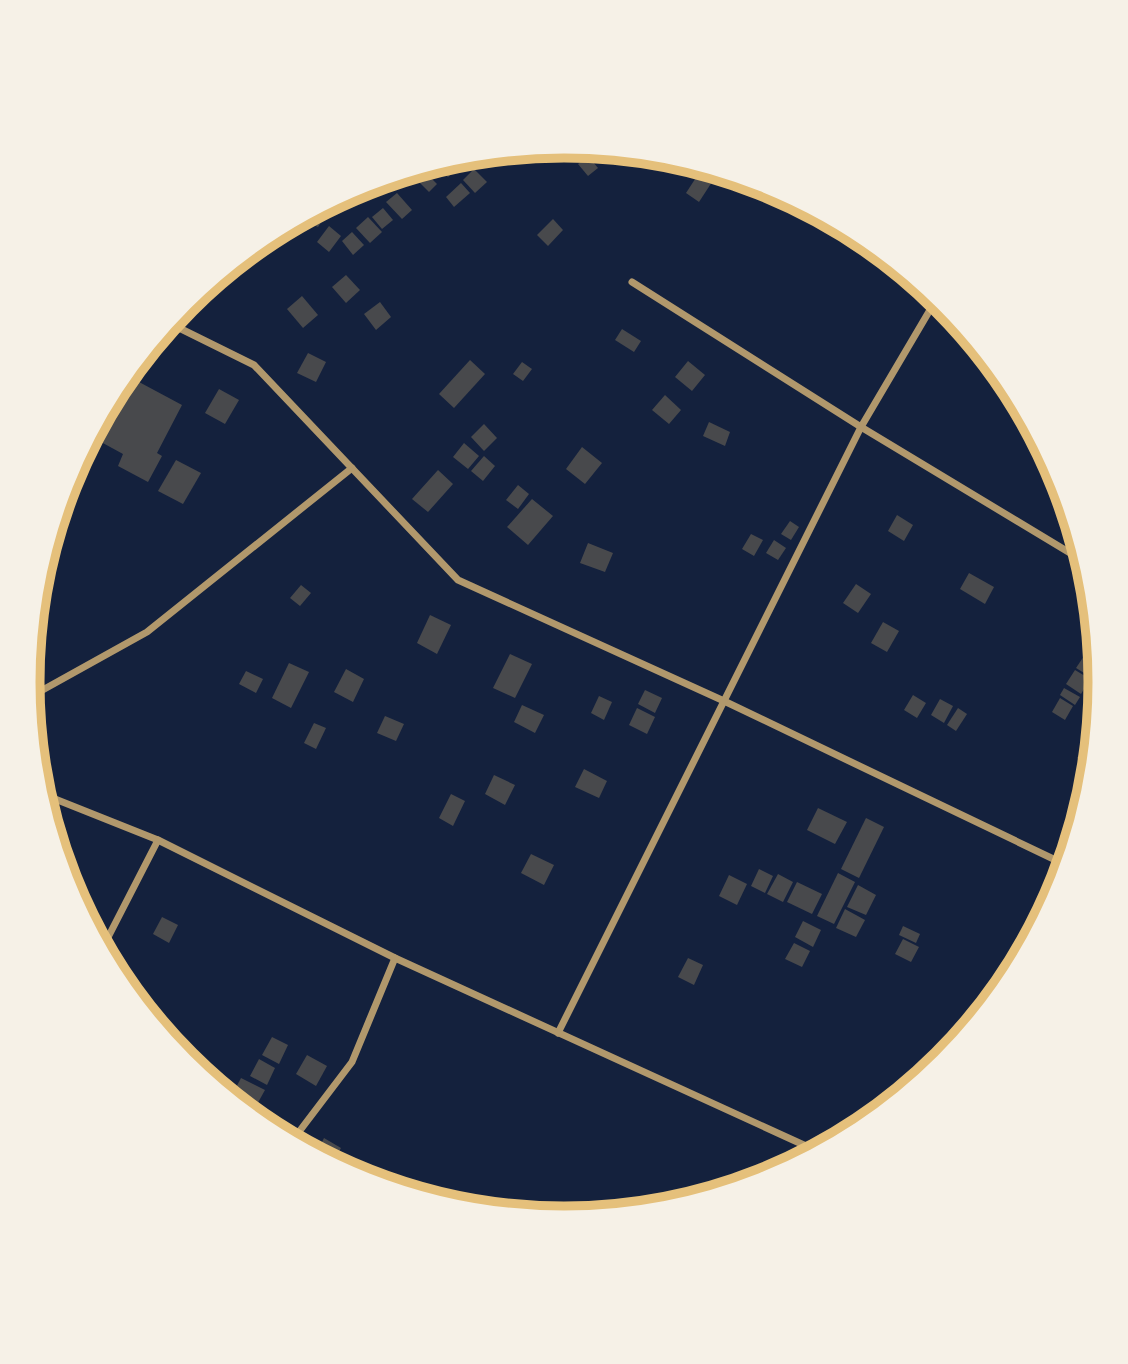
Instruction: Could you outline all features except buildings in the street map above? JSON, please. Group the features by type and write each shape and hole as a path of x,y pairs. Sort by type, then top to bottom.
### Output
{"street":[{"path":"632,282 861,427 1072,554"},
{"path":"558,1033 861,427 931,309"},
{"path":"179,328 254,365 458,580 724,701 1056,860"},
{"path":"40,691 147,632 352,468"},
{"path":"53,798 158,840 396,958 807,1146"},
{"path":"107,939 158,840"},
{"path":"298,1133 352,1062 396,958"}]}
